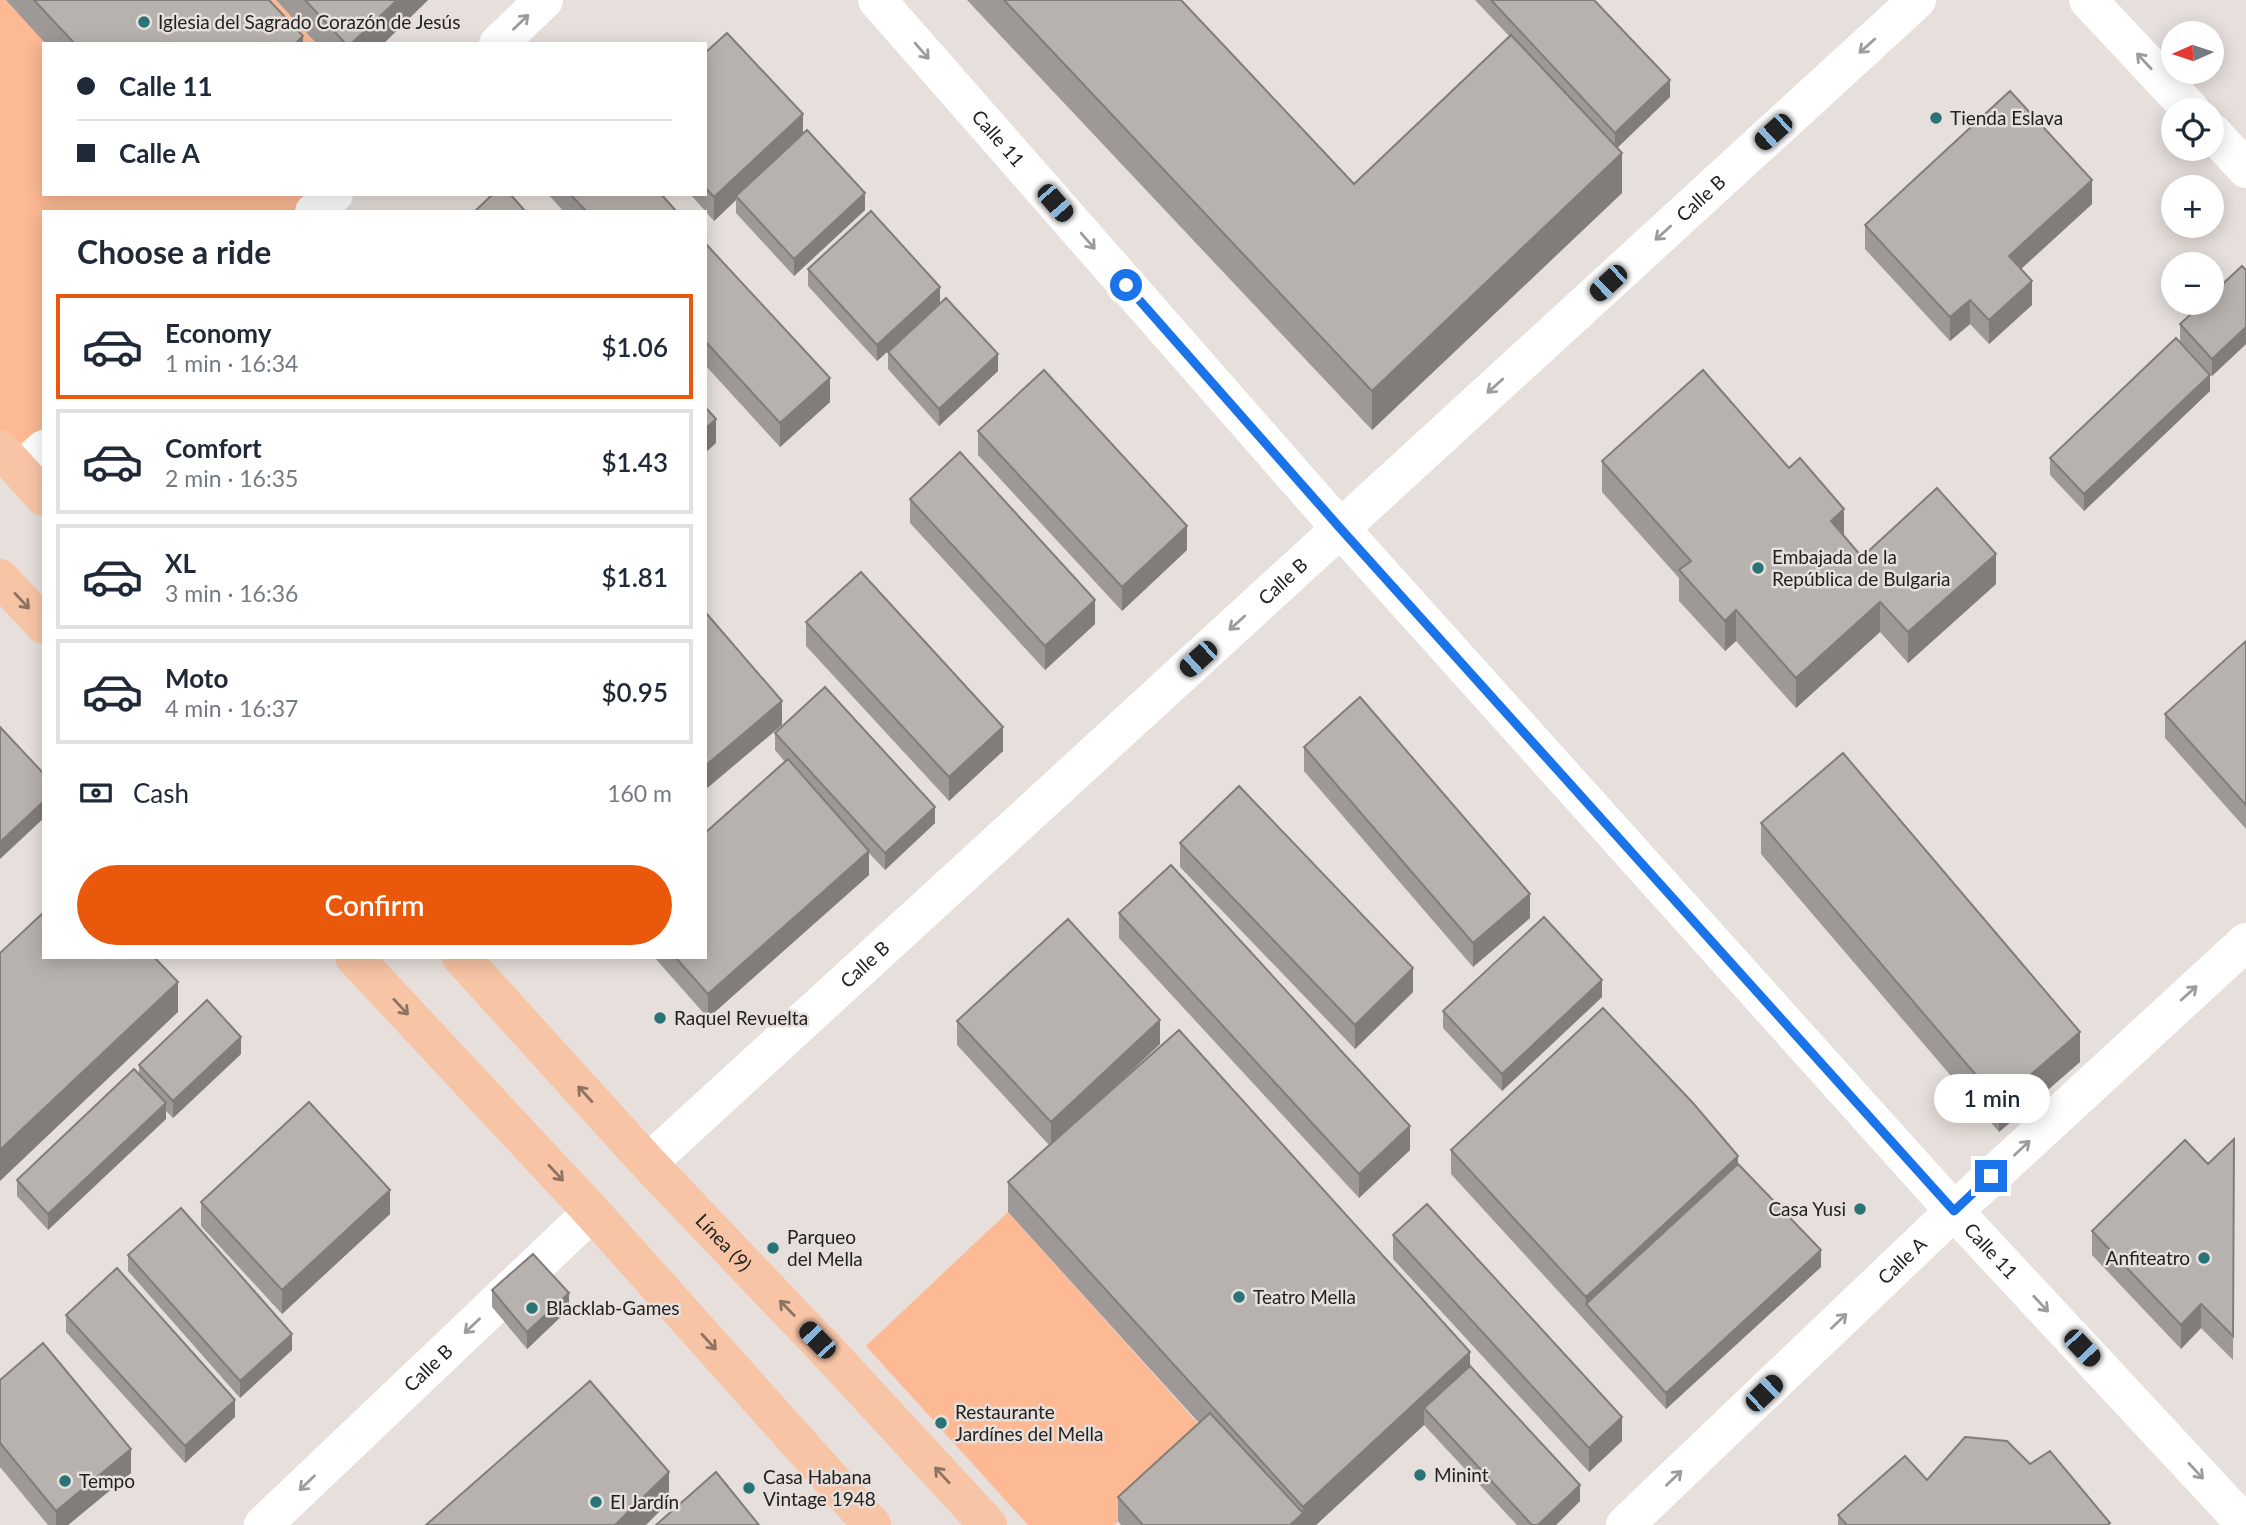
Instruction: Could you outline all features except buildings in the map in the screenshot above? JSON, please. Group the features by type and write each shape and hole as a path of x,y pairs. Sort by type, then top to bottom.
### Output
{"main road":[{"path":"0,578 42,623"},
{"path":"356,959 592,1212 872,1525"},
{"name":"Línea (9)","path":"463,959 648,1163 988,1525"}],"street":[{"path":"500,42 544,0"},
{"name":"Calle 11","path":"877,0 1340,528 1954,1211 2246,1525"},
{"name":"Calle B","path":"648,1163 1917,0"},
{"path":"2088,0 2180,98"},
{"path":"2224,145 2246,169"},
{"path":"316,210 332,196"},
{"name":"Calle A","path":"1625,1525 1954,1211 2246,942"},
{"name":"Calle B","path":"263,1525 592,1212"}],"shaded area":[{"path":"0,0 276,0 315,42 42,42 42,196 333,196 317,210 42,210 42,450 0,449"},
{"path":"1008,1212 1210,1437 1114,1525 1028,1525 866,1346"}],"place":[{"name":"Iglesia del Sagrado Corazón de Jesús","path":"144,22"},
{"name":"Tienda Eslava","path":"1936,118"},
{"name":"Embajada de la República de Bulgaria","path":"1758,568"},
{"name":"Raquel Revuelta","path":"660,1018"},
{"name":"Casa Yusi","path":"1860,1209"},
{"name":"Parqueo del Mella","path":"773,1248"},
{"name":"Anfiteatro","path":"2204,1258"},
{"name":"Teatro Mella","path":"1239,1297"},
{"name":"Blacklab-Games","path":"532,1308"},
{"name":"Restaurante Jardínes del Mella","path":"941,1423"},
{"name":"Minint","path":"1420,1475"},
{"name":"Tempo","path":"65,1481"},
{"name":"Casa Habana Vintage 1948","path":"749,1488"},
{"name":"El Jardín","path":"596,1502"}],"route":[{"path":"1126,285 1340,528 1954,1211 1991,1176"}]}
